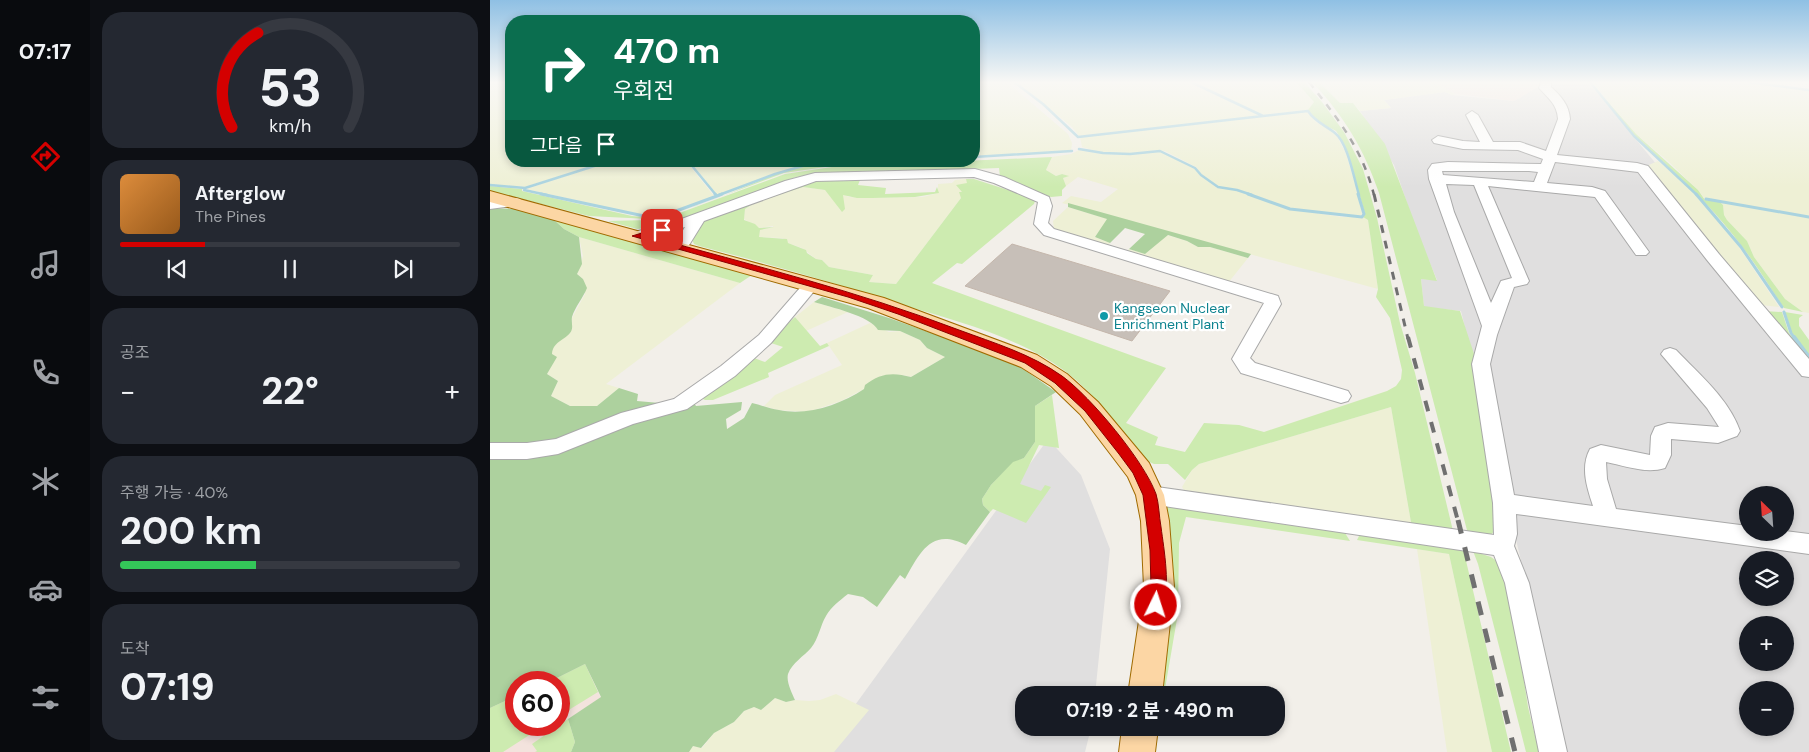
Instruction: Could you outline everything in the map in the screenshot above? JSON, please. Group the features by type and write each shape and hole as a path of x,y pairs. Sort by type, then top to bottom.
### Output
{"main road":[{"path":"490,196 681,247 902,312 1029,361 1045,369 1074,392 1089,408 1139,471 1150,495 1159,587 1146,686"},
{"path":"1136,752 1139,736"}],"street":[{"path":"1473,117 1488,145"},
{"path":"1539,187 1564,117"},
{"path":"1438,140 1463,145 1520,146 1548,163"},
{"path":"1492,328 1436,179 1435,170 1437,167 1529,167 1548,163 1638,167 1643,170 1809,371"},
{"path":"636,236 698,218 790,184 815,177 975,173 999,180 1044,200 1045,207 1040,224 1050,232 1272,300 1273,304 1241,359 1243,364 1248,368 1341,396"},
{"path":"1436,179 1592,191 1600,194 1642,252"},
{"path":"1479,181 1521,281 1507,284 1482,352 1481,364 1504,504 1506,534 1502,546 1517,584 1553,752"},
{"path":"490,205 514,202"},
{"path":"681,247 698,218"},
{"path":"490,450 527,452 558,446 628,418 680,404 721,376 765,339 812,284"},
{"path":"1608,517 1597,482 1595,470 1597,455 1601,453 1650,463 1658,462 1662,432 1718,435 1730,431 1730,425 1722,413 1670,354"},
{"path":"1150,495 1502,546"},
{"path":"1504,504 1809,544"}],"shaded area":[{"path":"1364,117 1617,117 1653,160 1809,365 1809,752 1567,752 1461,311 1424,307 1421,279 1437,280 1417,232 1394,165"},
{"path":"1048,439 1081,475 1110,549 1096,686 1015,686 1015,736 1089,736 1085,752 821,752"},
{"path":"585,664 601,698 570,718 570,672"},
{"path":"505,701 505,736 570,736 571,752 490,752 490,708"}],"green space":[{"path":"490,117 505,117 505,167 589,167 525,187 490,184"},
{"path":"980,117 1048,117 1068,134 1072,143 1071,151 980,156"},
{"path":"1060,117 1250,117 1079,136 1072,127"},
{"path":"1261,117 1312,117 1316,122 1333,131 1337,136 1346,154 1362,213 1361,216 1342,216 1284,207 1237,189 1219,187 1202,175 1196,167 1165,151 1156,150 1136,154 1099,152 1082,147 1080,137"},
{"path":"1313,117 1333,117 1344,132 1363,169 1377,218 1400,323 1415,373 1454,535 1412,528 1391,407 1199,464 1185,480 1168,464 1154,464 1147,461 1088,391 1065,371 1027,348 986,331 943,317 750,259 699,246 694,244 691,237 703,220 804,181 860,180 858,185 886,188 885,194 935,192 937,187 939,193 915,197 857,198 843,195 845,209 842,212 825,190 803,187 754,203 745,209 744,220 755,224 759,228 774,227 760,230 759,237 787,239 788,243 806,250 807,253 816,259 822,260 829,267 873,275 869,282 896,284 961,198 959,192 962,192 956,185 967,183 966,179 974,179 1030,197 1035,201 1034,204 962,264 957,263 932,283 1166,368 1126,423 1158,437 1155,445 1185,452 1204,423 1239,425 1264,432 1387,391 1396,386 1401,379 1402,370 1390,318 1376,297 1378,289 1368,220 1363,217 1365,214 1348,154 1336,131"},
{"path":"1341,117 1364,117 1385,144 1437,281 1421,279 1424,306 1460,311 1476,360 1477,394 1497,511 1496,529 1490,536 1468,534 1379,193 1367,162"},
{"path":"1619,117 1621,117 1636,134 1698,190 1705,200 1720,202 1723,205 1724,215 1727,220 1747,241 1754,257 1785,299 1803,312 1784,308 1754,263 1724,224 1693,191 1640,142"},
{"path":"1622,117 1809,117 1809,216 1705,199 1669,162 1636,134"},
{"path":"1079,150 1102,154 1130,155 1160,151 1194,168 1217,188 1236,190 1289,209 1342,217 1363,217 1368,220 1378,289 1062,203 1071,196 1101,202 1118,189 1078,177 1066,186 1063,178 1068,176 1062,174 1056,176 1046,170 1052,157 1071,154"},
{"path":"1052,157 1046,170 1056,176 1062,174 1069,176 1063,178 1066,186 1062,190 1062,196 1051,197 1000,177 999,168 814,175 796,177 689,218 657,227 637,229 608,221 649,220 674,215 785,174 832,167 980,167 980,160"},
{"path":"1658,161 1683,181 1703,202 1739,247 1779,307 1761,305 1644,167"},
{"path":"594,167 691,167 714,196 674,211 646,216 526,189"},
{"path":"695,167 796,167 775,173 717,195"},
{"path":"825,167 784,173 711,200 790,169"},
{"path":"966,179 968,183 961,198 896,284 869,282 873,275 829,267 822,260 816,259 802,248 788,243 783,238 758,237 760,230 773,226 759,228 744,219 745,209 754,203 803,187 825,190 831,195 840,210 843,194 849,197 872,198 923,197 938,193 938,184"},
{"path":"490,186 522,189 522,191 632,216 649,217 667,214 649,219 589,216 490,191"},
{"path":"1720,202 1809,218 1809,313 1803,312 1785,299 1754,257 1747,241 1727,220 1724,215 1723,205"},
{"path":"1068,203 1251,254 1248,258 1210,247 1198,247 1168,235 1145,254 1129,249 1145,234 1125,228 1110,243 1095,237 1107,219 1068,207"},
{"path":"1068,207 1108,219 1095,237 1110,243 1107,246 1058,232 1054,229 1053,221"},
{"path":"490,208 518,209 553,219 564,229 579,237 582,264 577,274 583,279 587,288 573,313 571,331 556,344 553,350 552,354 557,357 547,374 558,381 551,396 570,406 597,406 619,388 638,394 637,401 671,404 551,445 490,444"},
{"path":"553,219 752,275 740,283 579,237 564,229"},
{"path":"1167,235 1187,241 1198,247 1210,247 1248,258 1228,283 1126,252 1129,249 1145,254"},
{"path":"579,237 740,283 606,384 619,388 597,406 570,406 551,396 558,381 547,374 556,357 551,354 552,349 555,344 570,333 572,318 585,294 583,279 577,274 583,256"},
{"path":"822,297 889,318 1013,362 1056,392 1035,406 1035,442 1024,458 1013,462 991,485 982,499 983,505 990,512 966,545 954,540 944,539 935,541 922,552 905,579 900,575 877,607 863,597 848,594 830,610 814,644 795,663 788,674 788,680 795,700 786,702 775,698 761,710 754,707 744,711 734,722 714,733 701,748 693,746 689,752 571,752 575,742 570,726 570,718 601,697 585,664 570,672 505,671 505,701 490,708 490,452 523,455 692,400 696,406 742,402 741,410 726,419 727,429 744,418 752,403 772,409 801,412 823,408 855,395 876,378 892,374 911,377 945,357 927,348 920,340 900,331 878,330 874,325 859,316 814,302"},
{"path":"814,302 848,312 806,331 795,317"},
{"path":"1764,311 1782,312 1789,333 1809,359"},
{"path":"1785,312 1803,315 1799,318 1799,326 1809,340 1809,355 1792,333"},
{"path":"795,317 820,346 827,343 829,346 768,373 769,377 713,400 701,398 749,356 765,362 783,347 768,342"},
{"path":"870,323 889,332 900,331 920,340 927,348 945,357 911,377 903,375 864,389 841,401 808,412 778,410 764,406 775,395 842,365 827,343"},
{"path":"1052,395 1059,448 1039,445 1020,484 1041,491 1045,485 1051,487 1026,523 993,509 990,512 983,505 982,499 991,485 1013,461 1024,458 1035,442 1035,406"},
{"path":"1391,407 1412,528 1404,523 1184,490 1182,487 1192,470 1199,464"},
{"path":"1169,505 1176,505 1220,515 1345,533 1350,541 1186,517 1179,543 1178,613 1166,686 1156,686 1165,508"},
{"path":"1364,534 1463,548 1511,752 1492,752 1449,554 1357,540 1359,536"},
{"path":"1417,549 1449,554 1492,752 1447,752"},
{"path":"1473,551 1491,557 1498,562 1510,588 1528,707 1539,752 1526,752 1478,564"},
{"path":"585,664 598,692 570,709 570,672"},
{"path":"836,694 869,710 834,752 689,752 693,746 702,748 714,733 734,722 744,711 754,707 761,710 775,698 786,702 795,700 809,701 820,700"},
{"path":"505,701 505,736 528,736 503,752 490,752 490,708"},
{"path":"570,726 575,742 571,752 535,752 537,751 532,744 544,736 570,736"}],"building":[{"name":"Kangseon Nuclear Enrichment Plant","path":"1012,244 1170,291 1132,341 965,286"}],"waterway":[{"path":"1057,117 1078,137 1253,117"},
{"path":"1313,117 1340,138 1347,153 1359,195"},
{"path":"1619,117 1634,136 1696,194"},
{"path":"1079,149 1103,153 1130,154 1160,151 1195,168 1201,175 1218,187 1252,195"},
{"path":"980,157 1072,151"},
{"path":"525,188 591,167"},
{"path":"693,167 716,195"},
{"path":"719,195 799,167"},
{"path":"490,185 525,188"},
{"path":"525,188 524,190 547,195"},
{"path":"541,194 644,216 676,211 717,196"},
{"path":"717,196 722,194"},
{"path":"1248,194 1290,209 1362,217 1364,214 1358,194"},
{"path":"1696,194 1741,247 1782,307"},
{"path":"1706,199 1809,217"},
{"path":"1784,312 1795,339"},
{"path":"1794,337 1809,357"}],"railway":[{"path":"1335,117 1356,148 1374,195"},
{"path":"1374,194 1408,339"},
{"path":"1408,337 1458,521"},
{"path":"1458,520 1515,752"}],"place":[{"name":"Kangseon Nuclear Enrichment Plant","path":"1104,316"}],"route":[{"path":"662,230 636,236 852,295 950,330 1045,369 1074,392 1089,408 1139,471 1150,495 1154,521 1159,587 1156,605"}]}
